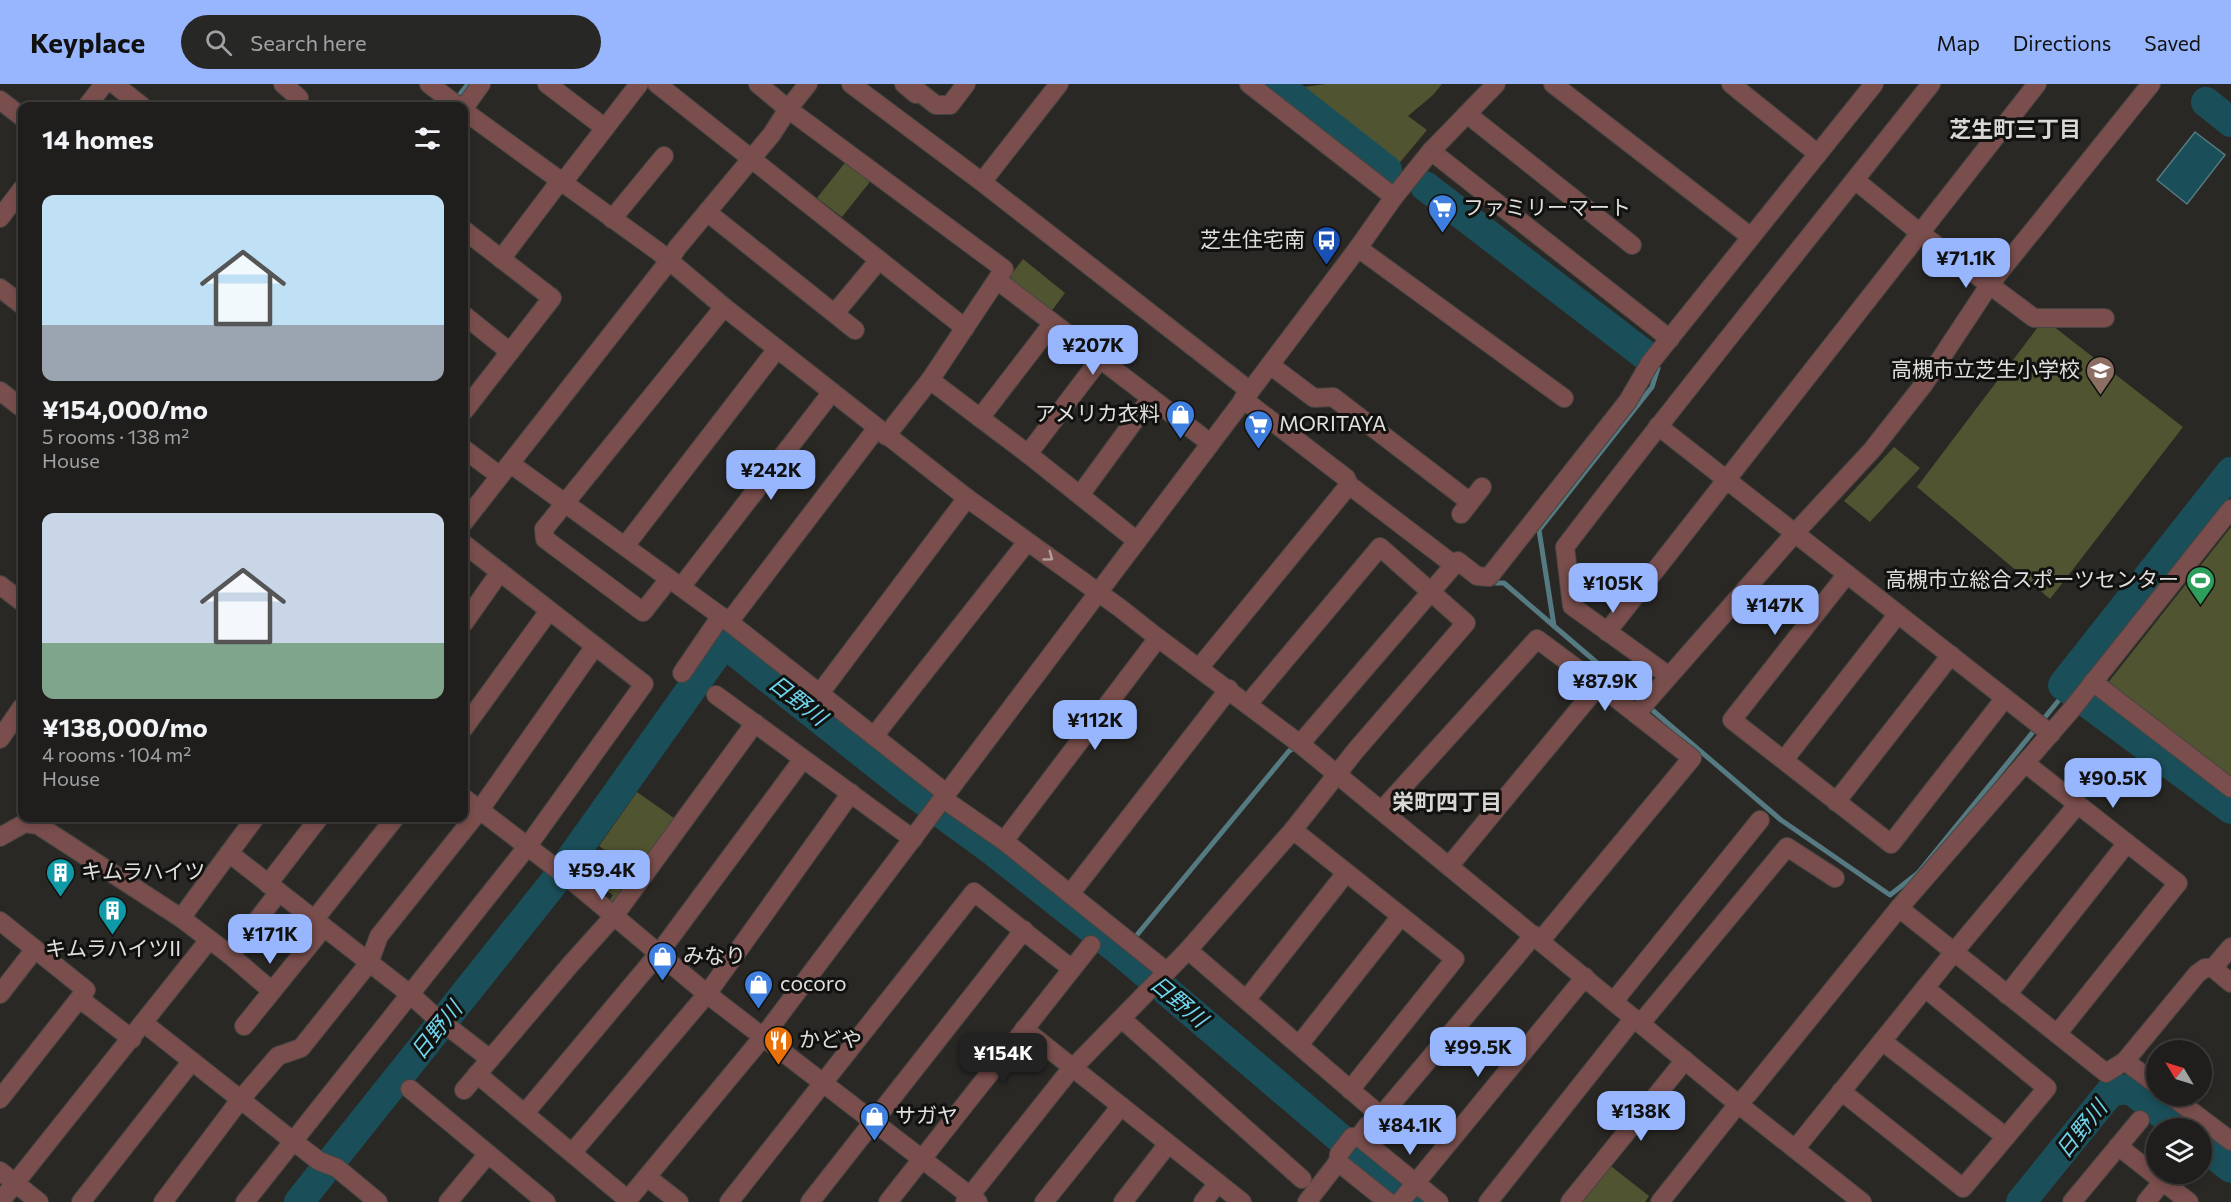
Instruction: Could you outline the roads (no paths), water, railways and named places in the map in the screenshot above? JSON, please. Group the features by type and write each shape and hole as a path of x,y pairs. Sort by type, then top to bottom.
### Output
{"street":[{"path":"90,102 104,84"},
{"path":"114,84 137,102"},
{"path":"429,84 451,102"},
{"path":"462,102 481,84"},
{"path":"547,84 605,129"},
{"path":"501,259 560,181 568,176 639,84"},
{"path":"657,84 965,328"},
{"path":"682,673 882,432 930,380 1004,269 788,109 758,84"},
{"path":"468,517 707,212 772,134 808,84"},
{"path":"851,84 982,182 1247,395 1346,478 1349,485 1454,565"},
{"path":"904,84 916,94 918,91 936,105 950,105 966,84"},
{"path":"982,182 1059,84"},
{"path":"1249,84 1394,197"},
{"path":"477,1074 627,1201 763,1037 1358,248 1394,197 1431,151 1496,84"},
{"path":"1553,84 1751,237"},
{"path":"1731,84 1818,154"},
{"path":"1300,744 1458,561 1477,576 1489,577 1628,401 1650,363 1874,84"},
{"path":"1669,676 1572,606 1565,547 1658,426 1704,372 1931,84"},
{"path":"1607,632 2037,84"},
{"path":"1636,714 1885,434 1924,384 1990,284 2151,84"},
{"path":"1467,114 1632,245"},
{"path":"468,115 669,261 967,498 1120,608 1338,773 1738,1104 1862,1202"},
{"path":"1431,151 1670,339"},
{"path":"612,219 664,156"},
{"path":"1855,180 1920,233 2034,318 2105,318"},
{"path":"0,218 18,197"},
{"path":"707,212 855,330"},
{"path":"468,233 552,298 468,401"},
{"path":"1358,248 1564,398"},
{"path":"834,313 879,260"},
{"path":"997,280 1210,443"},
{"path":"0,288 18,303"},
{"path":"724,307 544,529 545,539 643,612 675,583 832,392"},
{"path":"468,318 510,352"},
{"path":"980,418 1053,323"},
{"path":"625,546 777,349"},
{"path":"1028,454 1100,359"},
{"path":"1270,365 1314,398 1333,397 1373,438 1466,508 1482,487"},
{"path":"930,380 1137,541"},
{"path":"0,390 18,405"},
{"path":"1080,495 1151,398"},
{"path":"1658,426 2051,734"},
{"path":"468,451 566,503 725,619 1166,971"},
{"path":"1199,668 1349,485"},
{"path":"820,693 967,498"},
{"path":"1660,1202 1899,908 2072,709 2231,509"},
{"path":"874,736 1027,542"},
{"path":"245,1202 527,847 644,684 468,547"},
{"path":"468,801 556,867 707,994 922,1159 971,1200 1072,1068 1188,950 1293,830 1356,750 1466,623 1380,547 1248,704"},
{"path":"468,617 500,572"},
{"path":"1847,574 1732,720 1891,844 2005,698"},
{"path":"0,585 18,599"},
{"path":"468,722 549,611"},
{"path":"1784,760 1898,614"},
{"path":"1004,841 1158,638"},
{"path":"1359,1137 1367,1126 1381,1116 1692,758 1538,639 1382,810"},
{"path":"163,1202 240,1100 278,1056 301,1048 369,963 379,936 479,811 595,646"},
{"path":"1836,801 1951,655"},
{"path":"1449,865 1599,685"},
{"path":"2090,687 2231,788"},
{"path":"1070,894 1229,689"},
{"path":"716,695 913,839"},
{"path":"0,739 18,713"},
{"path":"464,1090 614,916 755,723"},
{"path":"525,1113 659,953 803,759"},
{"path":"2025,763 2178,883 2057,1034"},
{"path":"572,1153 707,994 851,793"},
{"path":"1794,1149 2078,804"},
{"path":"1614,1001 1760,820"},
{"path":"181,918 252,822"},
{"path":"230,955 316,822"},
{"path":"244,1026 272,991 392,822"},
{"path":"0,837 25,823 38,825 181,918 230,955 272,991"},
{"path":"1293,830 1455,959 1350,1090"},
{"path":"2007,995 2127,843"},
{"path":"1488,1202 1637,1021 1787,847 1835,878"},
{"path":"229,853 490,1059"},
{"path":"1246,1000 1346,873"},
{"path":"729,1202 974,892 1071,969"},
{"path":"1899,908 2106,1073 2125,1061 2196,974 2205,968 2213,968 2231,983"},
{"path":"1299,1045 1401,916"},
{"path":"0,921 86,990 0,1099"},
{"path":"810,1202 1024,930"},
{"path":"0,1202 209,940"},
{"path":"888,1202 1091,945"},
{"path":"2213,968 2231,947"},
{"path":"0,994 35,949"},
{"path":"1188,950 1381,1116"},
{"path":"1400,1202 1585,977"},
{"path":"1841,1091 1963,1188 2047,1088 1925,988"},
{"path":"80,999 132,1039"},
{"path":"1122,1019 1302,1179"},
{"path":"145,1023 293,1141 320,1161 337,1168 378,1202"},
{"path":"1024,1029 1242,1202"},
{"path":"1882,1041 2006,1137"},
{"path":"1570,1202 1685,1060"},
{"path":"81,1202 192,1061"},
{"path":"2125,1061 2146,1077"},
{"path":"410,1089 488,1154 534,1198"},
{"path":"1044,1202 1120,1106"},
{"path":"2185,1106 2231,1141"},
{"path":"2072,1202 2140,1120"},
{"path":"1307,1202 1338,1162 1339,1154 1352,1137 1359,1137 1439,1202"},
{"path":"1123,1202 1168,1144"},
{"path":"2118,1146 2146,1168"},
{"path":"448,1202 488,1154"},
{"path":"1338,1162 1388,1202"},
{"path":"0,1171 39,1202"},
{"path":"647,1177 679,1202"},
{"path":"1203,1202 1218,1183"},
{"path":"2146,1202 2161,1184"},
{"path":"2167,1184 2189,1202"}],"water":[{"path":"2195,132 2225,155 2187,204 2157,180"}],"waterway":[{"path":"460,94 468,84"},
{"path":"1277,84 1387,170"},
{"path":"2206,102 2231,122"},
{"path":"1425,186 1645,355"},
{"path":"1645,355 1658,368 1652,387 1539,530 1554,626 1781,820 1890,895 1918,873 2068,689"},
{"path":"2231,472 2063,685 2231,809"},
{"path":"1491,583 1504,583 1554,626"},
{"name":"日野川","path":"299,1202 555,881 724,643 908,789 988,847 1122,953 1415,1202"},
{"path":"1122,953 1289,751 1296,747"},
{"name":"日野川","path":"2021,1202 2111,1091 2130,1089 2167,1118"},
{"name":"日野川","path":"2212,1153 2231,1168"}],"place":[{"name":"ファミリーマート","path":"1442,234"},
{"name":"芝生住宅南","path":"1326,266"},
{"name":"高槻市立芝生小学校","path":"2101,396"},
{"name":"アメリカ衣料","path":"1181,440"},
{"name":"MORITAYA","path":"1258,450"},
{"name":"高槻市立総合スポーツセンター","path":"2200,606"},
{"name":"キムラハイツ","path":"60,898"},
{"name":"キムラハイツII","path":"113,936"},
{"name":"みなり","path":"662,982"},
{"name":"cocoro","path":"759,1010"},
{"name":"かどや","path":"778,1066"},
{"name":"サガヤ","path":"874,1142"}],"district":[{"name":"芝生町三丁目","path":"2015,129"},
{"name":"栄町四丁目","path":"1447,802"}]}
